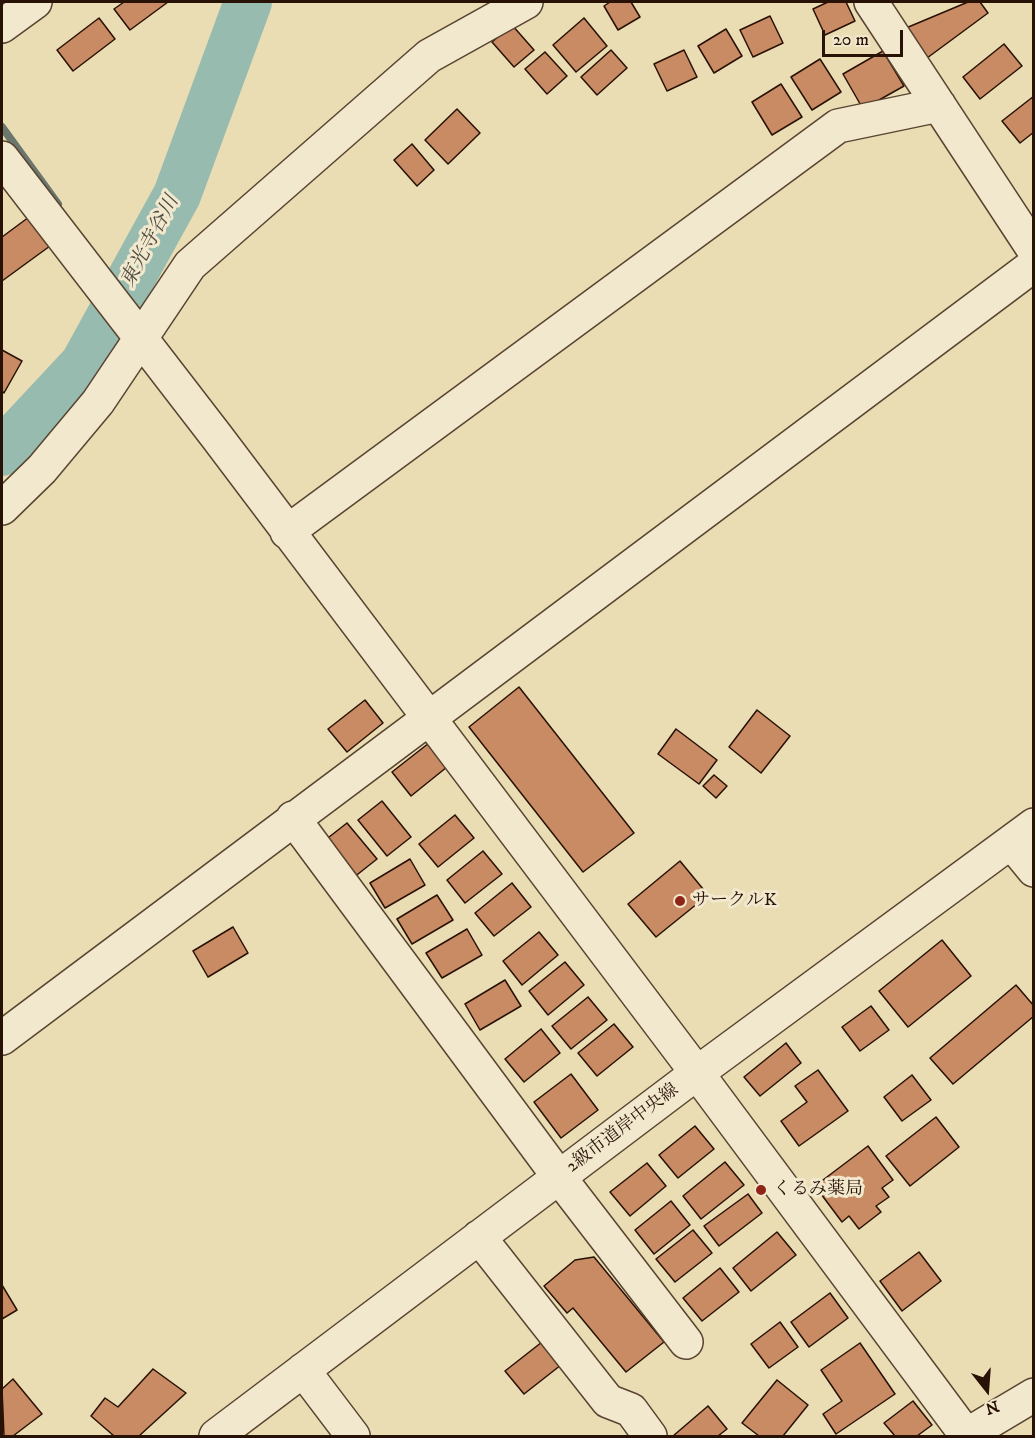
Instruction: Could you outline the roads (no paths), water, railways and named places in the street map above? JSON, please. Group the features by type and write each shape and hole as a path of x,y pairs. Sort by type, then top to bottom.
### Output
{"street":[{"path":"2,26 35,2"},
{"path":"2,508 42,469 98,402 136,334 190,265 429,56 526,2"},
{"path":"871,2 1034,250"},
{"path":"287,532 838,126 939,105"},
{"path":"2,158 217,437 697,1073 966,1436 1034,1395"},
{"path":"2,1038 1034,265"},
{"path":"293,818 559,1177 686,1342"},
{"path":"1022,834 1034,870"},
{"name":"2級市道岸中央線","path":"216,1437 697,1073 1022,834"},
{"path":"479,1238 608,1401 631,1410 650,1437"},
{"path":"303,1371 353,1437"}],"waterway":[{"name":"東光寺谷川","path":"2,452 84,364 177,195 248,2"},
{"path":"2,127 58,204"}],"place":[{"name":"サークルK","path":"680,901"},
{"name":"くるみ薬局","path":"761,1190"}]}
